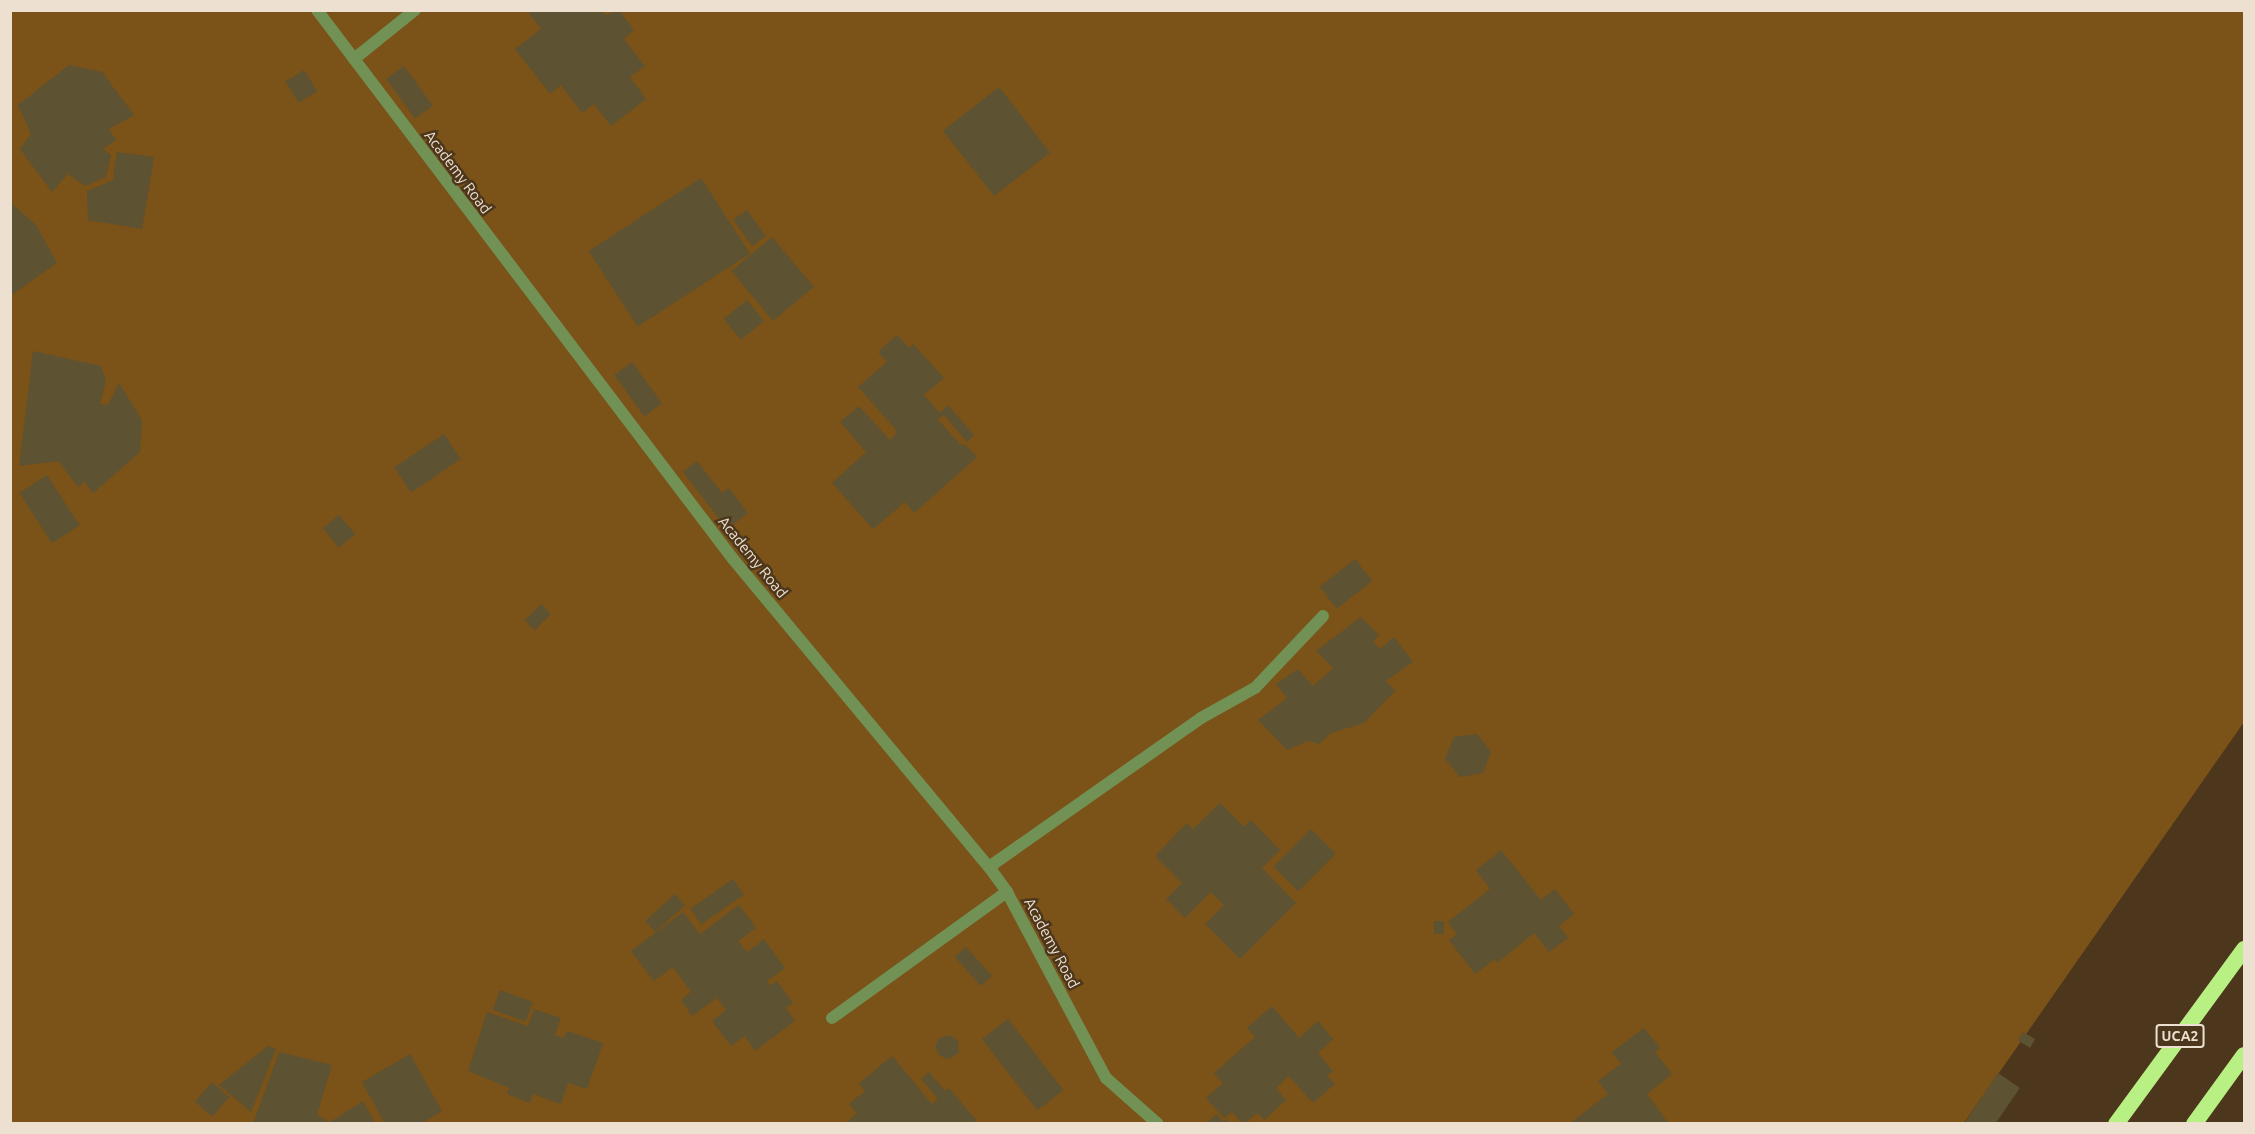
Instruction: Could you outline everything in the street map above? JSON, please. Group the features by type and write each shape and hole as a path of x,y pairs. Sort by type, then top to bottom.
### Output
{"highway":[{"name":"UCA2","path":"2116,1124 2244,949"},
{"path":"2194,1124 2244,1055"}],"street":[{"name":"Academy Road","path":"317,10 734,559 989,867 1007,892 1106,1078 1158,1124"},
{"path":"354,59 415,10"},
{"path":"989,867 1201,718 1255,687 1323,616"},
{"path":"832,1018 1007,892"}],"shaded area":[{"path":"10,11 2244,11 2244,722 1964,1123 11,1123"}],"building":[{"path":"527,10 602,10 606,15 619,10 634,30 624,39 645,66 630,77 646,99 611,126 594,104 582,113 561,85 550,94 515,49 541,29"},
{"path":"69,65 102,72 134,115 109,129 116,140 103,149 111,155 106,177 85,186 68,174 52,192 20,149 31,134 18,105"},
{"path":"404,66 433,106 415,119 386,79"},
{"path":"304,70 317,91 299,103 285,82"},
{"path":"999,87 1050,152 994,196 943,131"},
{"path":"117,152 154,157 142,229 88,220 87,191 113,180"},
{"path":"701,178 750,253 638,326 589,251"},
{"path":"10,202 36,225 57,263 10,296"},
{"path":"747,210 766,236 752,246 733,220"},
{"path":"772,237 814,287 773,321 731,271"},
{"path":"747,300 764,321 741,340 724,319"},
{"path":"897,335 909,348 913,344 944,378 924,395 940,413 948,405 974,435 967,442 944,415 938,420 962,446 965,444 977,457 914,513 905,502 873,529 832,483 866,452 840,422 859,406 890,440 898,432 858,387 887,362 878,352"},
{"path":"33,351 101,366 106,381 100,404 108,405 119,383 142,420 140,452 93,493 84,482 78,487 58,461 19,466"},
{"path":"632,362 662,403 644,416 614,375"},
{"path":"444,434 461,459 411,492 394,468"},
{"path":"697,461 722,493 729,488 748,513 727,529 683,472"},
{"path":"47,475 80,525 52,543 19,493"},
{"path":"339,515 355,534 339,548 323,528"},
{"path":"1355,559 1372,581 1337,609 1320,587"},
{"path":"541,604 551,614 535,630 525,620"},
{"path":"1361,617 1379,635 1373,641 1380,649 1394,637 1413,662 1386,681 1395,691 1364,723 1331,733 1319,744 1308,741 1287,750 1258,720 1287,698 1276,684 1298,669 1313,686 1333,668 1316,651"},
{"path":"1477,734 1491,752 1483,773 1460,777 1445,759 1454,737"},
{"path":"1220,803 1244,827 1251,820 1280,850 1262,868 1296,903 1240,959 1205,924 1224,905 1211,892 1185,918 1166,899 1182,883 1155,856 1187,823 1193,829"},
{"path":"1311,829 1336,854 1298,891 1274,866"},
{"path":"1501,850 1541,900 1555,889 1574,914 1559,926 1568,938 1549,952 1534,933 1497,963 1495,959 1475,974 1449,940 1457,934 1448,922 1490,889 1476,870"},
{"path":"733,879 744,895 701,924 690,909"},
{"path":"675,894 685,905 655,932 645,921"},
{"path":"739,905 756,928 738,941 747,952 764,939 785,968 767,981 770,985 777,981 793,1003 786,1008 795,1021 755,1051 745,1036 731,1046 712,1021 726,1010 717,998 692,1016 681,1000 691,992 673,967 654,981 631,951 683,912 700,934"},
{"path":"1434,921 1444,921 1444,934 1434,934"},
{"path":"966,947 992,976 981,986 955,957"},
{"path":"500,990 533,1002 526,1022 493,1010"},
{"path":"1272,1006 1299,1038 1318,1021 1333,1039 1318,1053 1333,1071 1327,1076 1335,1084 1313,1103 1289,1076 1276,1088 1286,1100 1264,1120 1258,1113 1243,1124 1232,1112 1224,1118 1206,1098 1223,1083 1214,1073 1255,1037 1247,1028"},
{"path":"534,1009 561,1018 555,1035 564,1038 567,1031 603,1043 587,1089 568,1083 561,1104 533,1094 530,1103 507,1094 509,1088 468,1071 487,1012 528,1026"},
{"path":"1008,1019 1063,1090 1037,1110 982,1039"},
{"path":"1644,1028 1660,1048 1655,1052 1672,1074 1647,1094 1669,1124 1569,1124 1608,1094 1598,1081 1621,1064 1612,1052"},
{"path":"2023,1032 2035,1039 2030,1048 2018,1041"},
{"path":"950,1035 958,1041 959,1052 950,1059 940,1056 935,1047 939,1038"},
{"path":"268,1046 276,1049 251,1112 219,1085"},
{"path":"279,1052 332,1065 317,1115 330,1122 363,1101 376,1124 253,1124"},
{"path":"410,1054 442,1111 421,1124 385,1124 362,1082"},
{"path":"892,1056 932,1104 938,1099 921,1079 929,1072 945,1091 949,1088 976,1120 972,1124 845,1124 857,1113 849,1104 865,1091 859,1083"},
{"path":"1998,1073 2020,1088 1995,1124 1964,1124"},
{"path":"212,1082 229,1097 212,1117 195,1102"},
{"path":"1217,1114 1223,1122 1227,1119 1230,1124 1205,1124"}]}
